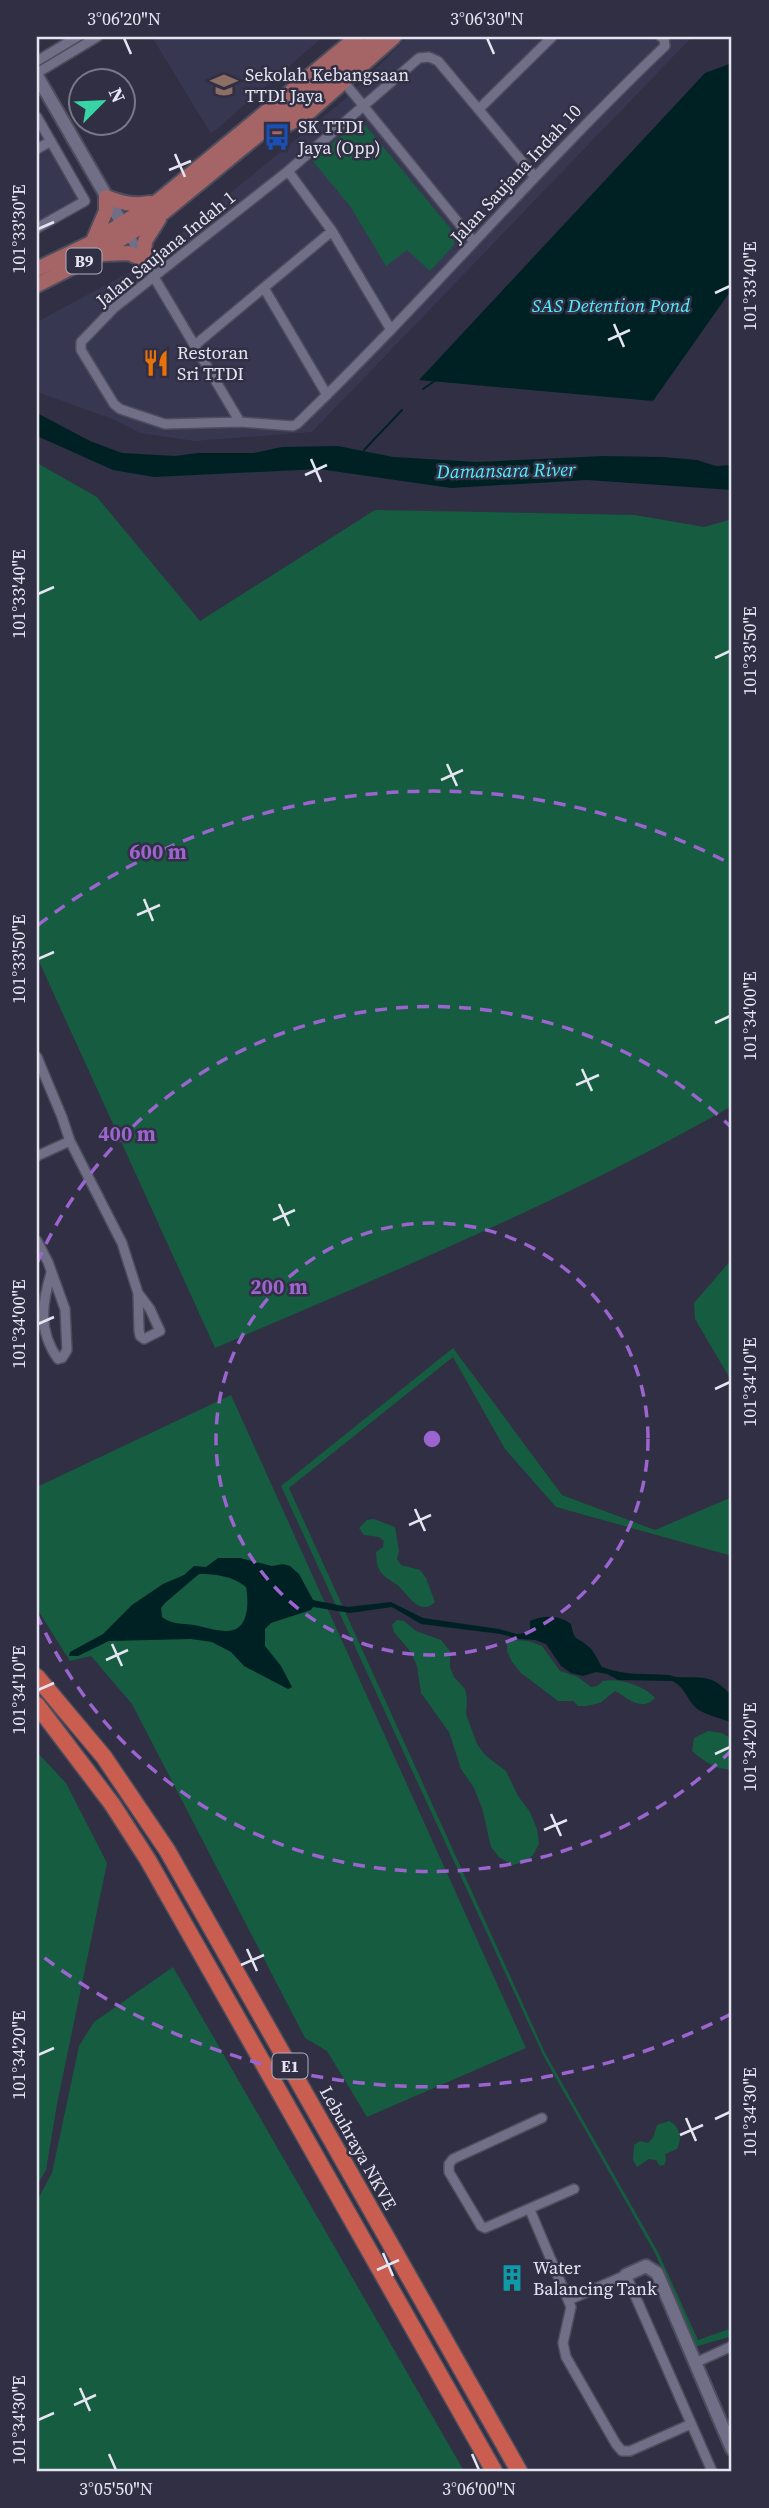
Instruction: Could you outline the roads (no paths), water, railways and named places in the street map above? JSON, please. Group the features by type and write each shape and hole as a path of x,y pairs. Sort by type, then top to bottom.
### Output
{"highway":[{"name":"Lebuhraya NKVE","path":"37,1677 104,1757 167,1850 519,2471"},
{"name":"E1","path":"37,1705 112,1804 148,1860 494,2471"}],"main road":[{"name":"B9","path":"161,206 357,37"},
{"name":"B9","path":"37,285 161,206 251,141 378,37"},
{"path":"251,141 307,114 394,37"},
{"path":"106,197 122,204 161,206 145,241 144,260 129,253 94,249 103,221 106,197"},
{"name":"B9","path":"37,269 94,249"}],"street":[{"path":"37,61 77,37"},
{"path":"97,37 37,75 240,422"},
{"path":"536,177 479,109 552,37"},
{"name":"Jalan Saujana Indah 10","path":"240,422 293,426 391,330 596,112 665,47 663,40"},
{"name":"Jalan Saujana Indah 1","path":"240,422 165,424 120,409 114,404 80,350 81,342 154,276 288,170 419,58 429,57 438,61 479,109"},
{"path":"344,82 474,242"},
{"path":"37,117 85,201 84,204 37,228"},
{"path":"37,149 51,141"},
{"path":"288,170 332,231 391,330"},
{"path":"195,345 332,231"},
{"path":"264,288 327,395"},
{"path":"37,1057 62,1116 69,1141 118,1233 138,1293"},
{"path":"37,1156 69,1141"},
{"path":"37,1241 51,1273 65,1309 67,1350 62,1358 58,1359 51,1350 42,1323 45,1292 51,1273"},
{"path":"542,2118 453,2159 449,2164 449,2172 481,2226 489,2228 575,2189"},
{"path":"530,2210 569,2300 570,2314 563,2343 566,2357 616,2444 622,2451 630,2451 691,2424"},
{"path":"569,2300 646,2266 657,2273 732,2449"},
{"path":"626,2275 712,2471"},
{"path":"695,2363 732,2346"}],"water":[{"name":"SAS Detention Pond","path":"732,63 732,289 653,401 419,380 705,73"},
{"name":"Damansara River","path":"37,413 90,441 122,453 175,456 198,453 254,453 282,447 338,446 393,457 477,462 604,456 663,457 697,460 716,466 732,465 732,490 587,480 451,488 319,469 154,477 113,470 37,436"},
{"path":"218,1558 240,1558 272,1566 283,1564 299,1574 313,1600 348,1607 391,1602 423,1618 517,1634 527,1633 530,1630 530,1621 535,1619 562,1619 571,1624 576,1637 591,1649 602,1667 627,1673 701,1678 719,1684 732,1696 732,1723 699,1710 672,1681 618,1680 596,1672 583,1676 571,1673 561,1666 546,1644 501,1634 421,1624 392,1607 350,1613 313,1607 271,1623 265,1629 265,1646 281,1666 292,1687 288,1689 244,1666 231,1652 212,1642 191,1639 109,1641 78,1656 69,1656 70,1652 103,1634 132,1605 163,1584 184,1575 194,1566 206,1567","holes":["199,1574 230,1578 246,1587 246,1615 240,1626 227,1631 177,1623 162,1617 161,1608 165,1603"]}],"waterway":[{"path":"423,389 436,380"},
{"path":"364,450 402,410"}],"place":[{"name":"Sekolah Kebangsaan TTDI Jaya","path":"224,85"},
{"name":"SK TTDI Jaya (Opp)","path":"277,137"},
{"name":"Restoran Sri TTDI","path":"156,363"},
{"name":"Water Balancing Tank","path":"512,2278"}]}
